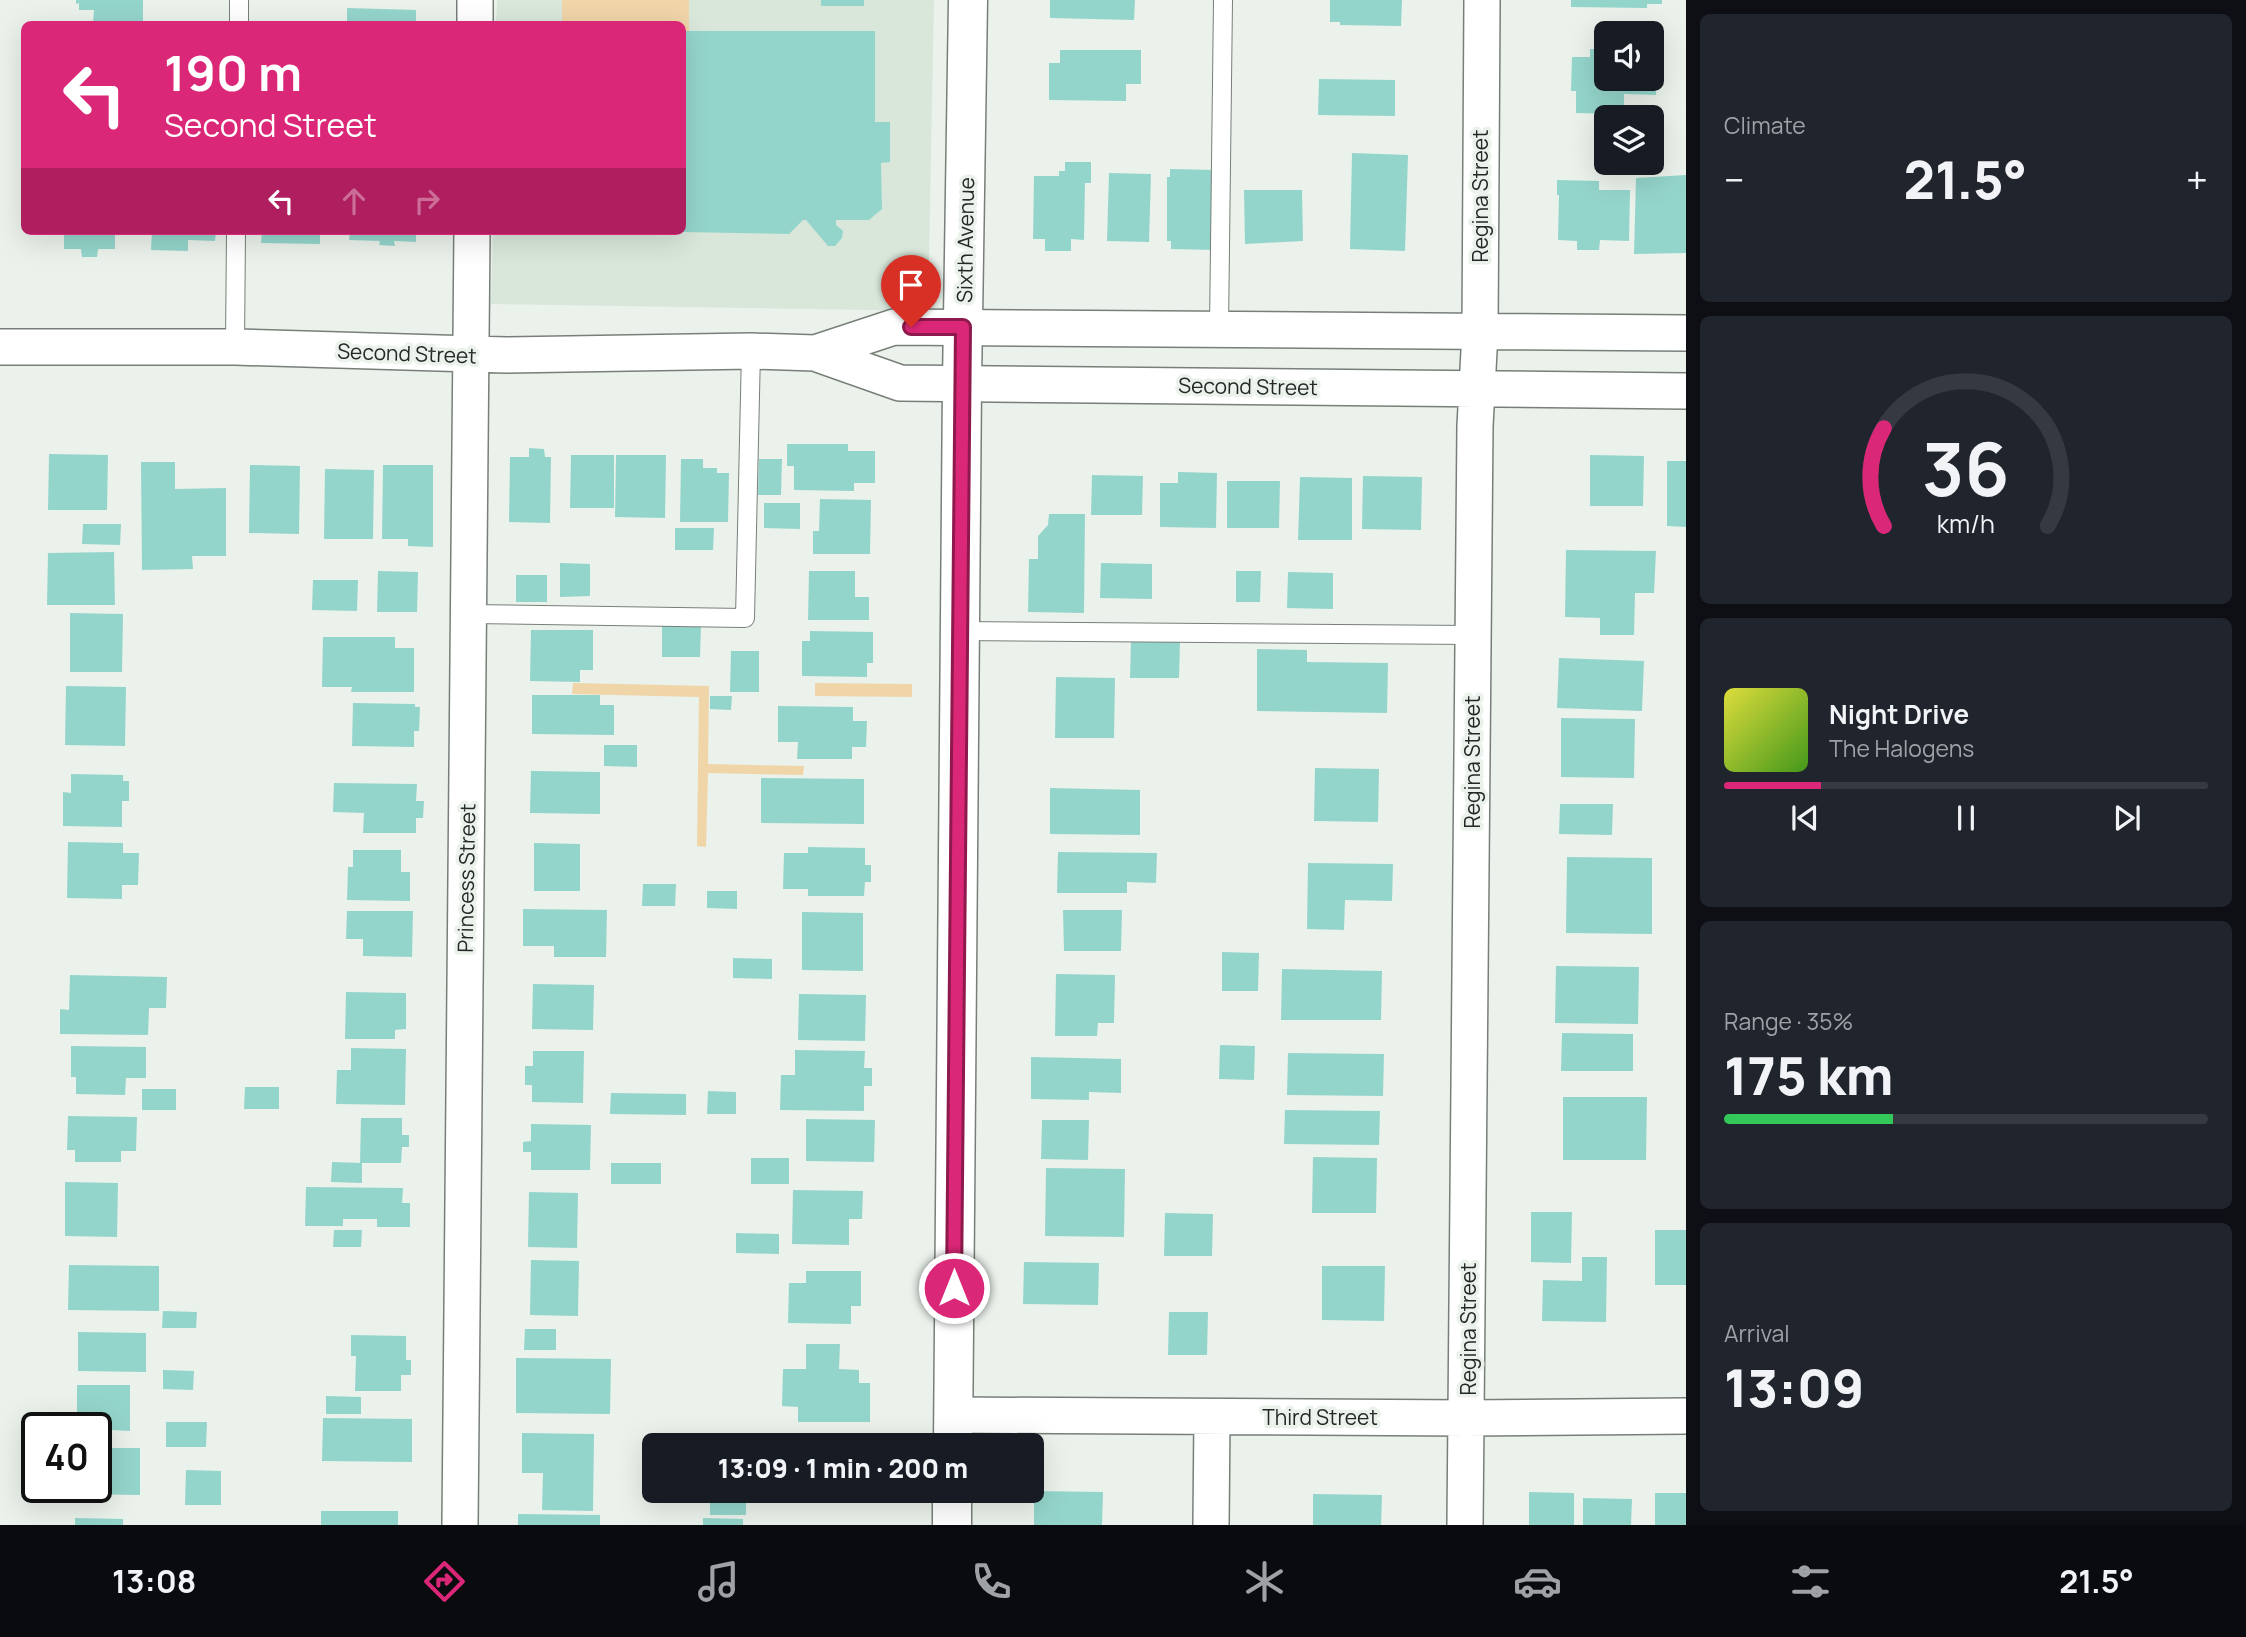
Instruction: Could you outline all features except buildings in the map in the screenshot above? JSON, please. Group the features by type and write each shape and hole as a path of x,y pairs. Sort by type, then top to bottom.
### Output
{"street":[{"path":"475,0 475,21"},
{"name":"Sixth Avenue","path":"953,1430 968,0"},
{"name":"Regina Street","path":"1465,1525 1475,426 1480,332 1482,0"},
{"name":"Princess Street","path":"460,1525 472,235"},
{"name":"Second Street","path":"814,353 894,327 1686,333"},
{"name":"Second Street","path":"0,347 234,347 471,355 751,351 814,353 900,383 1686,391"},
{"name":"Third Street","path":"953,1430 1212,1417 1686,1416"},
{"path":"1211,1525 1212,1417"},
{"path":"952,1503 952,1525"}],"lane":[{"path":"239,0 239,21"},
{"path":"1219,329 1223,0"},
{"path":"234,347 236,235"},
{"path":"469,614 745,618 751,351"},
{"path":"960,631 1473,635"}],"shaded area":[{"path":"497,0 934,0 928,311 491,304 493,235 686,235 686,21 496,21"},
{"path":"562,0 689,0 689,31 686,31 686,21 562,21"},
{"path":"573,683 709,686 708,764 804,766 803,775 708,773 706,847 697,846 699,697 572,694"},
{"path":"815,683 912,684 912,697 815,696"}],"route":[{"path":"911,327 963,327 954,1288"}]}
